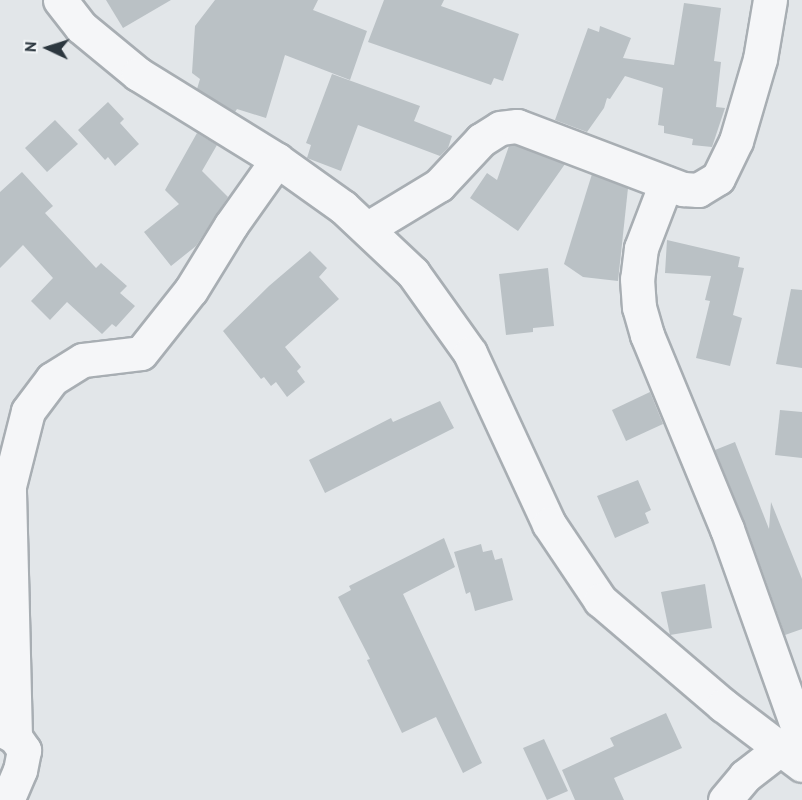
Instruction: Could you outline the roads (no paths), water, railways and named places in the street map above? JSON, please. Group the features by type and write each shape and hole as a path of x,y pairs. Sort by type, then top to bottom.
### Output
{"street":[{"path":"60,0 81,27 138,74 277,160 368,228 431,295 470,353 549,524 600,600 714,698 796,745"},
{"path":"368,228 439,185 481,140 500,128 517,126 666,183 683,189 698,190 718,178 736,141 760,59 770,0"},
{"path":"7,800 20,770 24,750 7,733 9,486 28,411 52,379 83,360 141,353 191,290 231,225 277,160"},
{"path":"666,183 641,248 638,279 639,307 647,334 727,529 796,745"},
{"path":"728,799 745,776 796,745"}]}
